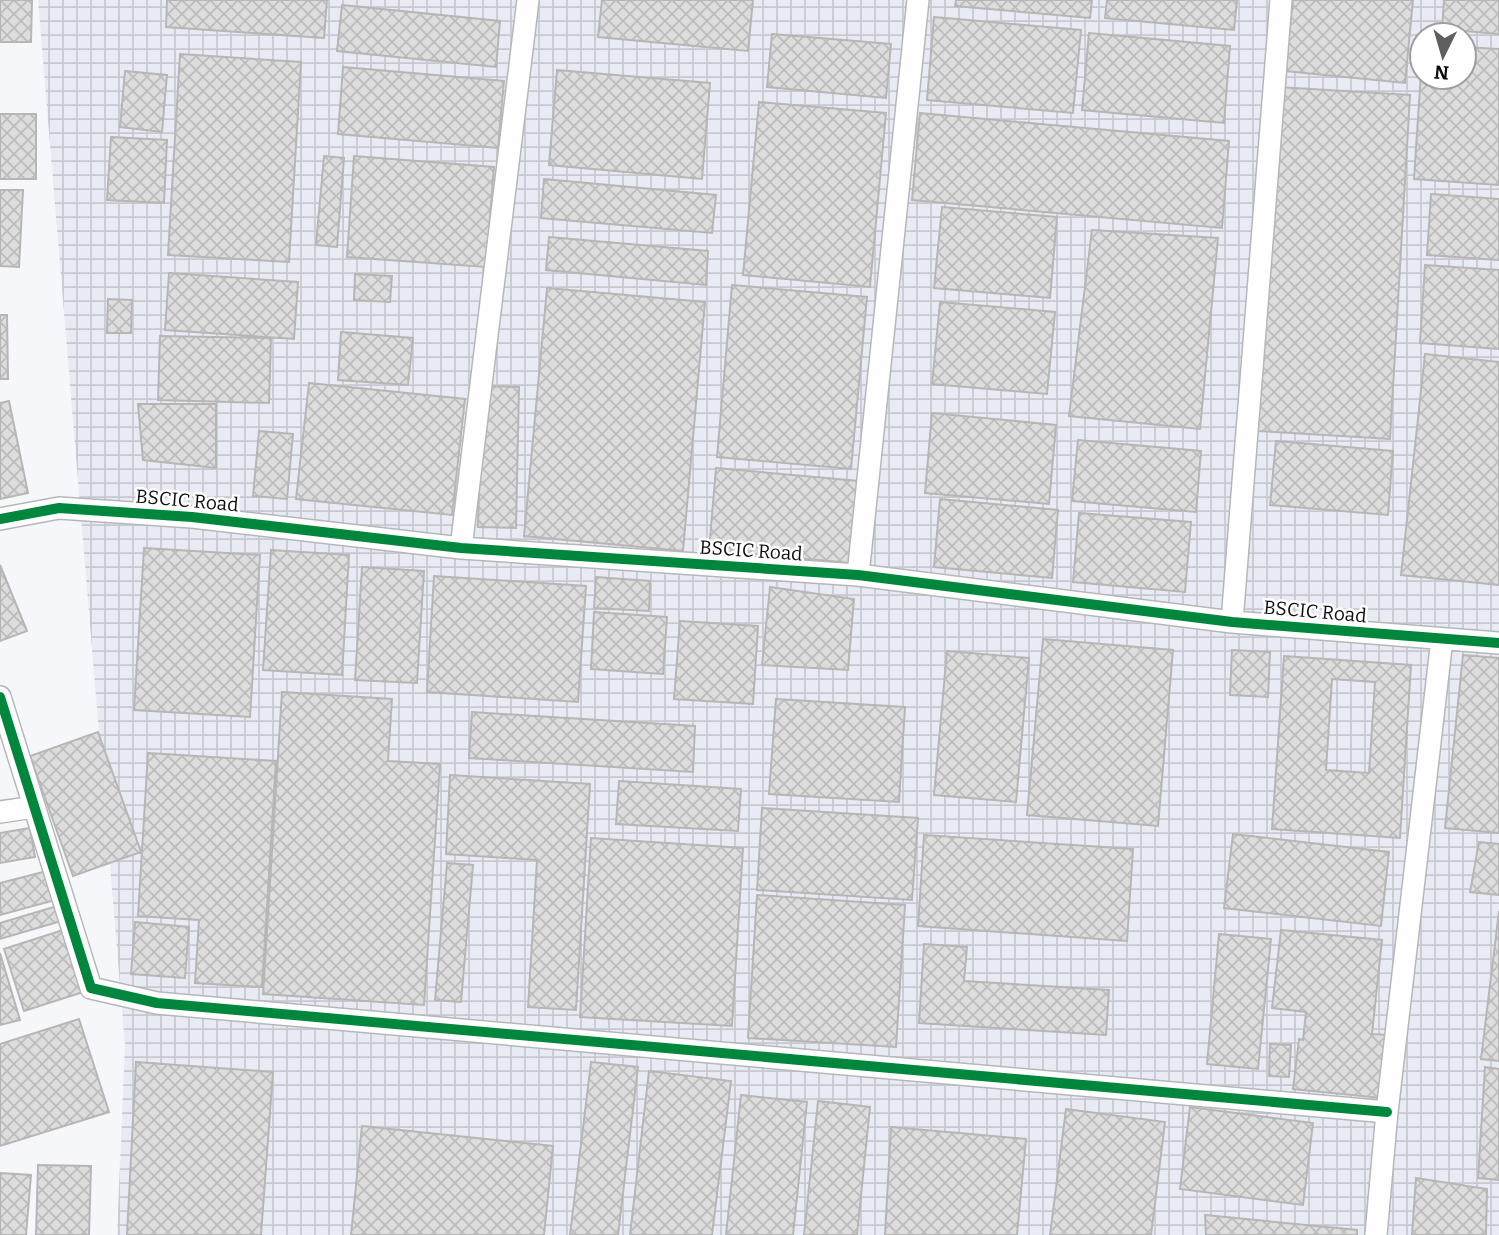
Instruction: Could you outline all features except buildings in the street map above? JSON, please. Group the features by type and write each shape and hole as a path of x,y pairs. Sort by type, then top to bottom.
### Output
{"street":[{"path":"461,548 528,0"},
{"path":"858,575 918,0"},
{"path":"1232,622 1280,0"},
{"name":"BSCIC Road","path":"0,519 59,508 166,515 461,548 858,575 1232,622 1499,643"},
{"path":"1376,1235 1387,1112 1441,639"},
{"path":"0,697 90,988 157,1003 1387,1112"},
{"path":"0,812 34,807"}],"shaded area":[{"path":"38,0 1499,0 1499,1235 117,1235 125,1045"}],"cycle path":[{"path":"0,519 59,508 192,517 461,548 858,575 1232,622 1499,643"},
{"path":"0,697 91,988 157,1003 1387,1112"}]}
